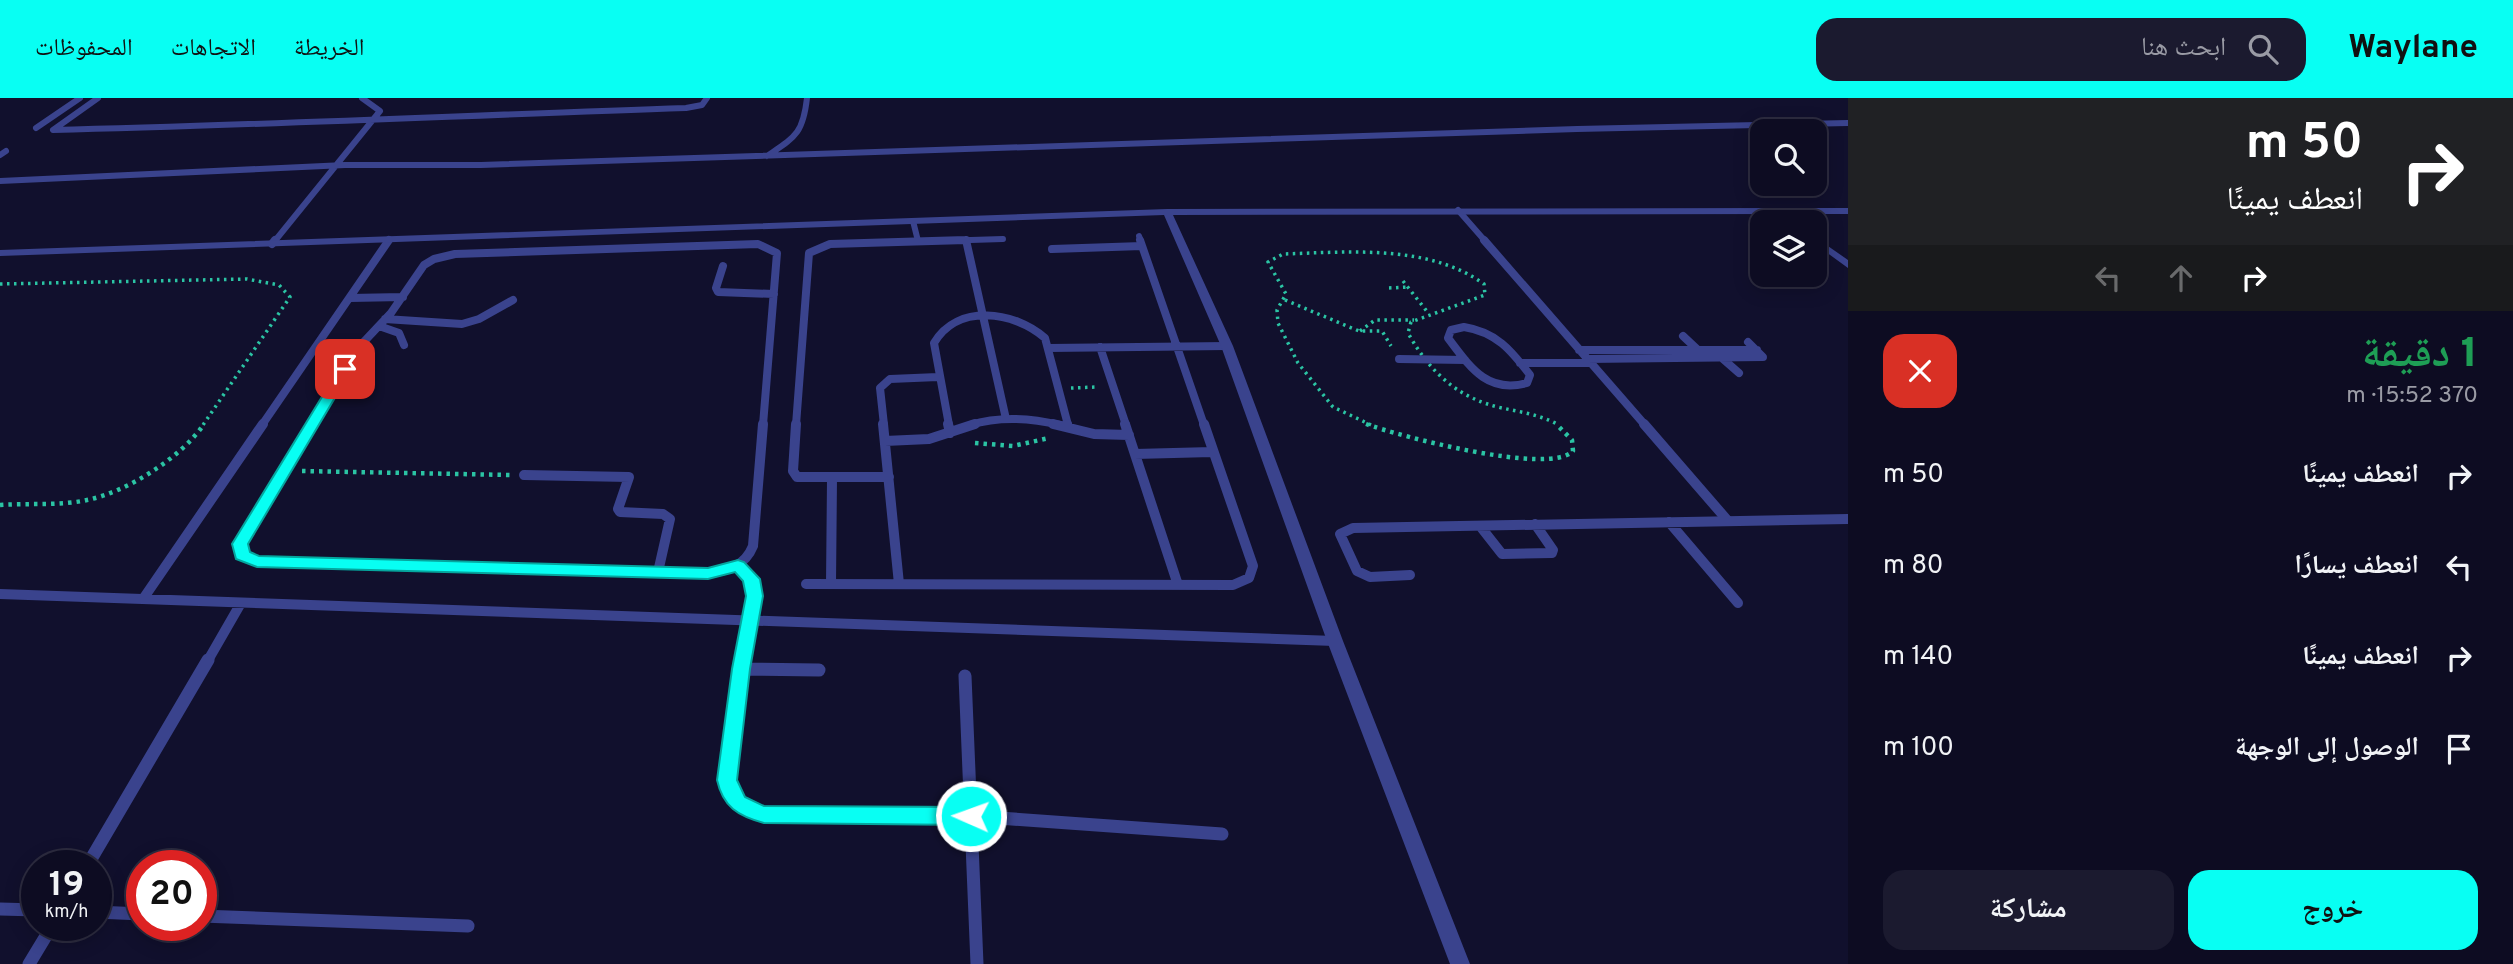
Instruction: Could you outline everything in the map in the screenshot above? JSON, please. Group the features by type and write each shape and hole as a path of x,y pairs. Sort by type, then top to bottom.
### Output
{"street":[{"path":"0,253 1167,212 1750,211"},
{"path":"1827,211 1848,211"},
{"path":"1167,212 1227,346 1335,641 1460,964"},
{"path":"1827,249 1848,265"}],"lane":[{"path":"36,128 80,98"},
{"path":"98,98 53,130 275,126 372,119 685,108 702,105 707,98"},
{"path":"272,244 380,108 362,98"},
{"path":"766,156 801,131 807,98"},
{"path":"0,181 335,165 455,166 1577,129 1848,123"},
{"path":"1458,210 1728,521"},
{"path":"913,220 918,242"},
{"path":"889,478 802,479 793,471 810,254 830,244 1003,239"},
{"path":"143,599 389,240"},
{"path":"966,240 1006,419"},
{"path":"806,584 1233,585 1249,578 1253,566 1140,241 1052,248"},
{"path":"752,244 769,247 777,253 753,546 746,560 738,565 708,573 248,559 242,555 240,544 358,348 403,297 424,265 434,258 450,254 752,244"},
{"path":"723,266 716,288 718,292 774,294"},
{"path":"350,298 403,297"},
{"path":"382,323 462,324 479,319 513,300"},
{"path":"950,433 934,355 936,334 954,321 983,316 999,316 1028,324 1039,331 1049,348 1068,427"},
{"path":"382,323 399,333 404,345"},
{"path":"1464,327 1483,330 1498,337 1520,363 1530,375 1530,380 1520,386 1512,387 1483,380 1476,376 1448,338 1451,330 1464,327"},
{"path":"1683,336 1708,359"},
{"path":"1520,363 1761,358 1763,355 1748,342"},
{"path":"1049,348 1227,346"},
{"path":"1100,348 1178,585"},
{"path":"1579,350 1757,350"},
{"path":"1399,359 1465,360"},
{"path":"1723,359 1739,373"},
{"path":"899,584 881,385 897,378 938,377"},
{"path":"885,441 929,439 980,422 1006,419 1038,420 1094,434 1129,435"},
{"path":"1135,454 1212,452"},
{"path":"524,475 629,477 618,509 620,512 663,514 670,519 658,572"},
{"path":"831,584 832,479"},
{"path":"1410,575 1370,577 1357,571 1340,534 1353,528 1848,519"},
{"path":"1669,522 1738,603"},
{"path":"1480,526 1496,550 1502,554 1552,553 1553,550 1535,524"},
{"path":"738,565 746,572 754,587 727,780 737,803 749,811 764,814 971,816 1222,834"},
{"path":"0,594 1335,641"},
{"path":"96,850 241,603"},
{"path":"741,669 819,670"},
{"path":"965,676 976,964"},
{"path":"0,909 21,910"},
{"path":"217,917 468,926"},
{"path":"29,964 42,941"}],"path":[{"path":"0,284 247,279 279,285 290,297 196,436 172,458 133,482 88,500 0,505"},
{"path":"1403,281 1429,314"},
{"path":"1389,288 1408,288"},
{"path":"1284,300 1359,331 1382,331 1399,359"},
{"path":"1359,331 1375,320 1414,320"},
{"path":"1059,389 1112,386"},
{"path":"971,442 996,446 1030,444"},
{"path":"284,471 524,475"}],"route":[{"path":"345,369 240,544 242,555 257,561 708,573 729,570 738,565 751,579 755,596 741,669 727,780 737,803 749,811 764,814 971,816"}]}
